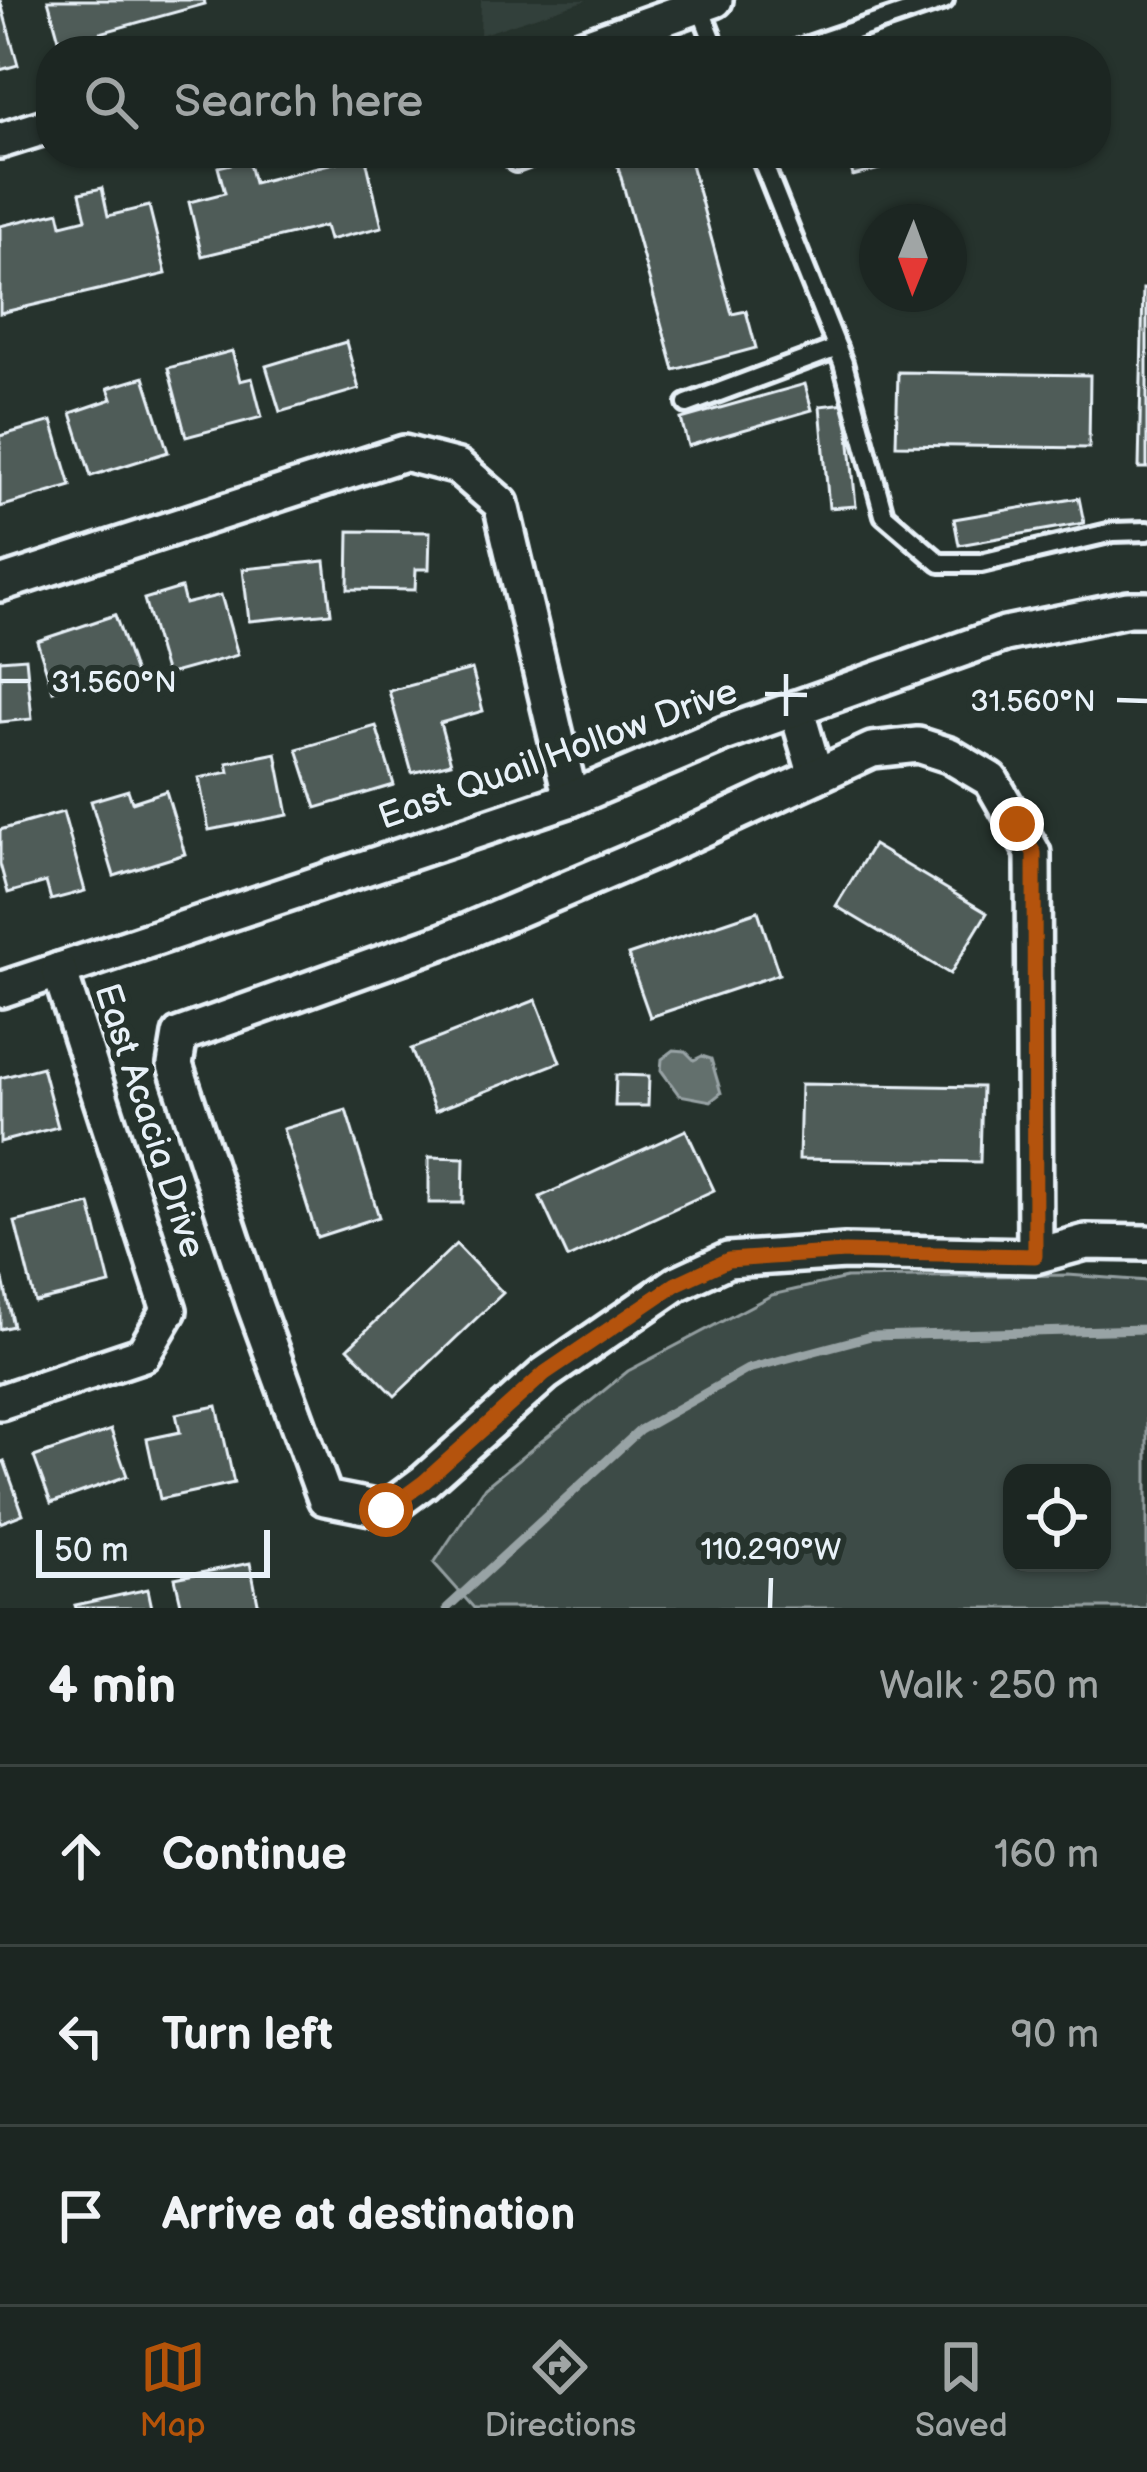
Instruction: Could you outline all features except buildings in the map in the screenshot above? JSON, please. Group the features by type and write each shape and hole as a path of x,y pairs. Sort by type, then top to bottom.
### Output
{"street":[{"path":"614,36 707,3"},
{"path":"0,141 36,129"},
{"path":"0,584 404,452 458,467 501,504 571,799"},
{"name":"East Quail Hollow Drive","path":"0,991 571,799 724,734 1005,634 1147,609"},
{"path":"796,708 816,776"},
{"path":"1035,1256 1034,853 991,780 918,745 872,750 655,851 446,940 179,1035 176,1065 254,1304 325,1498 386,1510 545,1373 676,1284 728,1260 845,1252 1035,1256 1086,1242 1147,1243"},
{"name":"East Acacia Drive","path":"0,1402 143,1354 170,1310 59,970"}],"lane":[{"path":"837,36 944,0"},
{"path":"707,3 714,36"},
{"path":"765,168 838,348 884,515 940,563 980,563 1113,532 1147,531"},
{"path":"687,404 838,348"}],"shaded area":[{"path":"481,0 587,0 480,35"},
{"path":"674,1050 685,1051 694,1060 711,1059 721,1093 711,1101 679,1095 661,1070 662,1059"},
{"path":"1068,1275 1147,1281 1147,1608 474,1608 434,1563 485,1487 628,1371 772,1295 846,1278"}],"waterway":[{"path":"447,1608 640,1430 748,1369 871,1336 1147,1329"}],"route":[{"path":"386,1510 545,1373 676,1284 728,1260 845,1252 1035,1256 1034,853 1017,824"}]}
